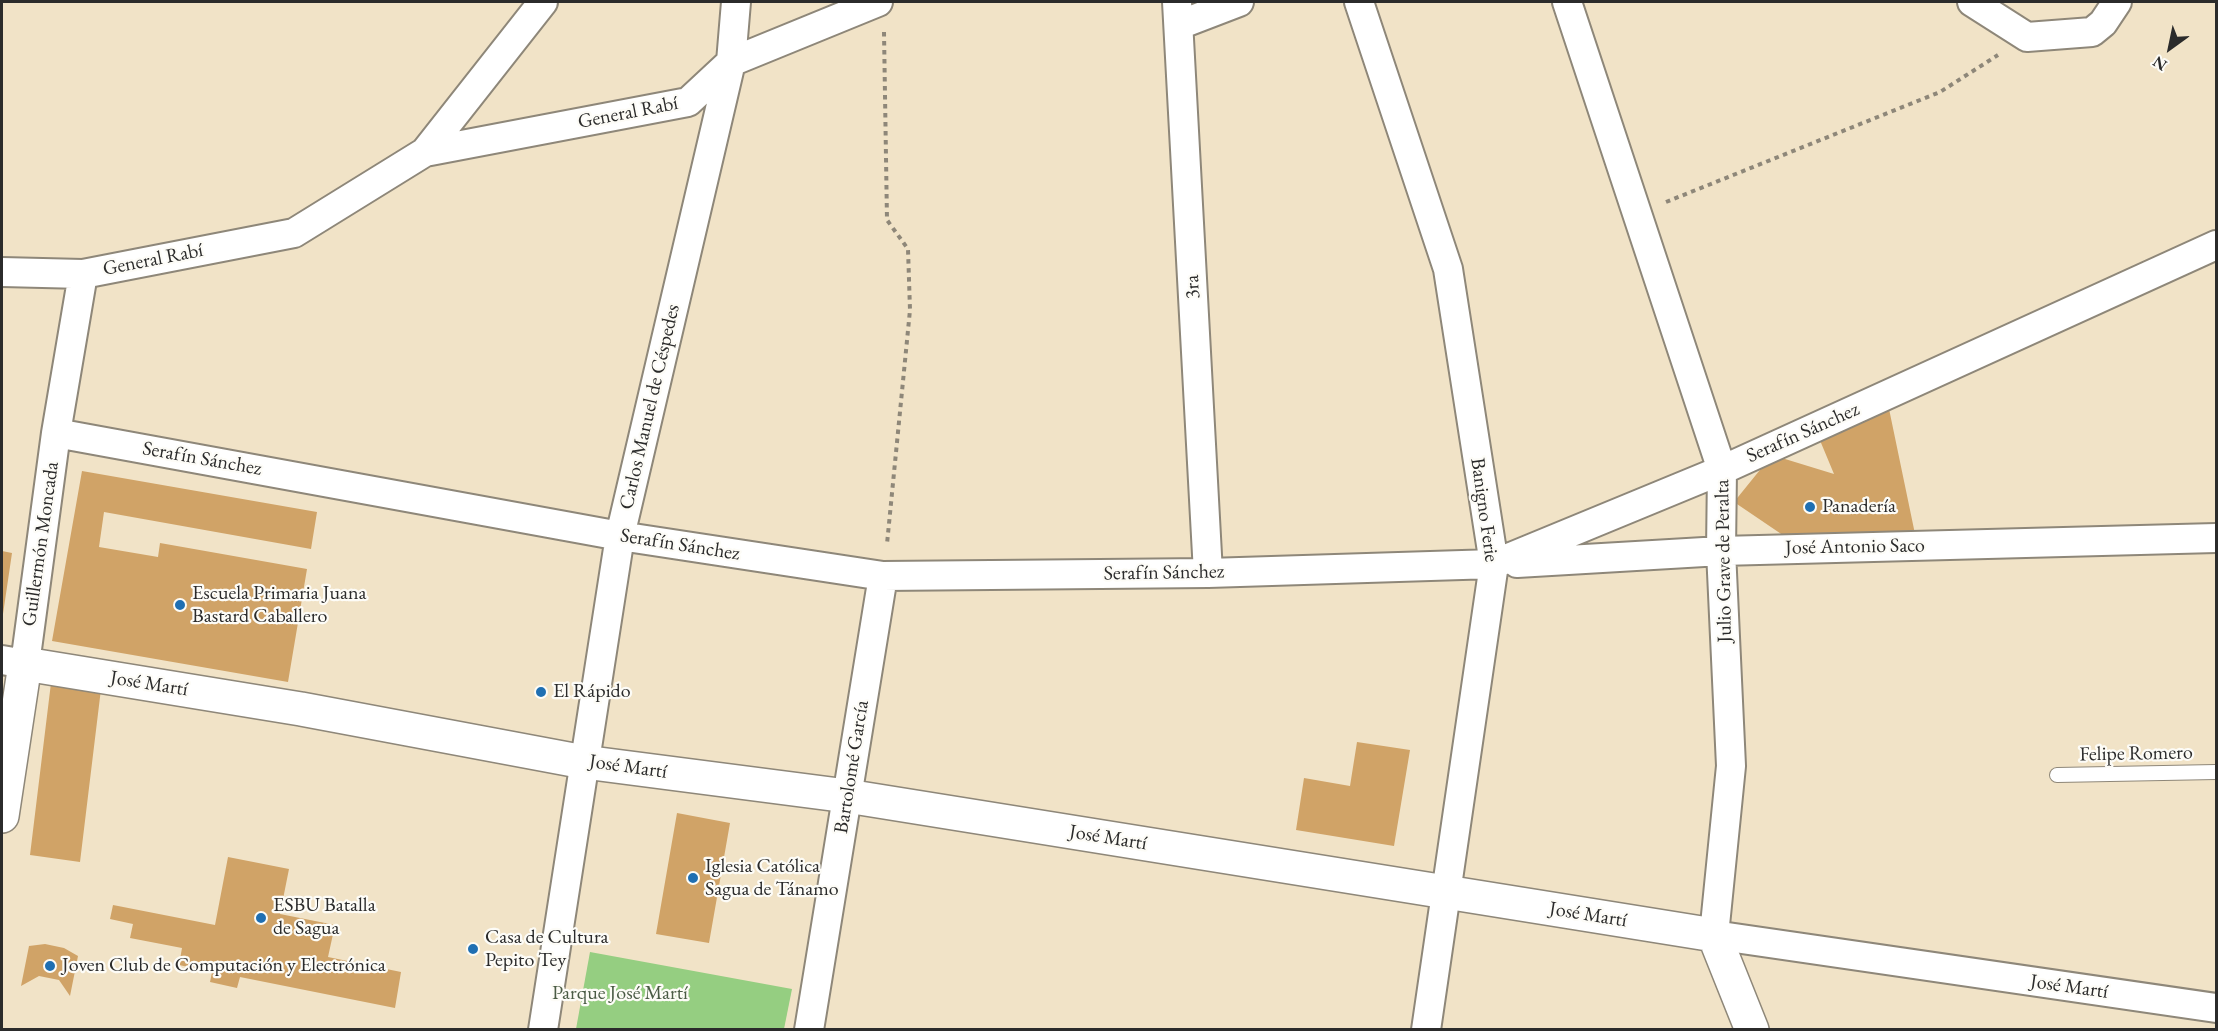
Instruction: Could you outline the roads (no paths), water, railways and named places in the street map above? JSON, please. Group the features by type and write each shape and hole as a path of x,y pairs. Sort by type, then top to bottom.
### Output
{"street":[{"name":"General Rabí","path":"2,272 83,274 294,233 425,152 543,2"},
{"name":"Carlos Manuel de Céspedes","path":"543,1029 620,536 731,62 736,2"},
{"path":"1178,13 1239,2"},
{"name":"Banigno Ferie","path":"1359,2 1448,269 1494,564 1426,1029"},
{"name":"Julio Grave de Peralta","path":"1567,2 1722,470 1721,551 1731,766 1714,935 1752,1029"},
{"path":"1972,2 2027,37 2092,32 2103,23 2117,2"},
{"name":"General Rabí","path":"425,152 688,102 731,62 881,13"},
{"name":"3ra","path":"1178,13 1208,573"},
{"name":"Serafín Sánchez","path":"56,433 620,536 884,576 1208,573 1494,564 1722,470 2217,245"},
{"name":"Guillermón Moncada","path":"2,816 13,662 83,274"},
{"name":"José Antonio Saco","path":"1494,564 1721,551 2217,538"},
{"name":"Bartolomé García","path":"809,1029 884,576"},
{"name":"José Martí","path":"13,662 301,709 584,762 847,796 1714,935 2217,1008"}],"lane":[{"name":"Felipe Romero","path":"2057,776 2217,772"}],"place":[{"name":"Panadería","path":"1810,507"},
{"name":"Escuela Primaria Juana Bastard Caballero","path":"180,605"},
{"name":"El Rápido","path":"541,692"},
{"name":"Iglesia Católica Sagua de Tánamo","path":"693,878"},
{"name":"ESBU Batalla de Sagua","path":"261,918"},
{"name":"Casa de Cultura Pepito Tey","path":"473,949"},
{"name":"Joven Club de Computación y Electrónica","path":"50,966"}],"park label":[{"name":"Parque José Martí","path":"620,994"}]}
